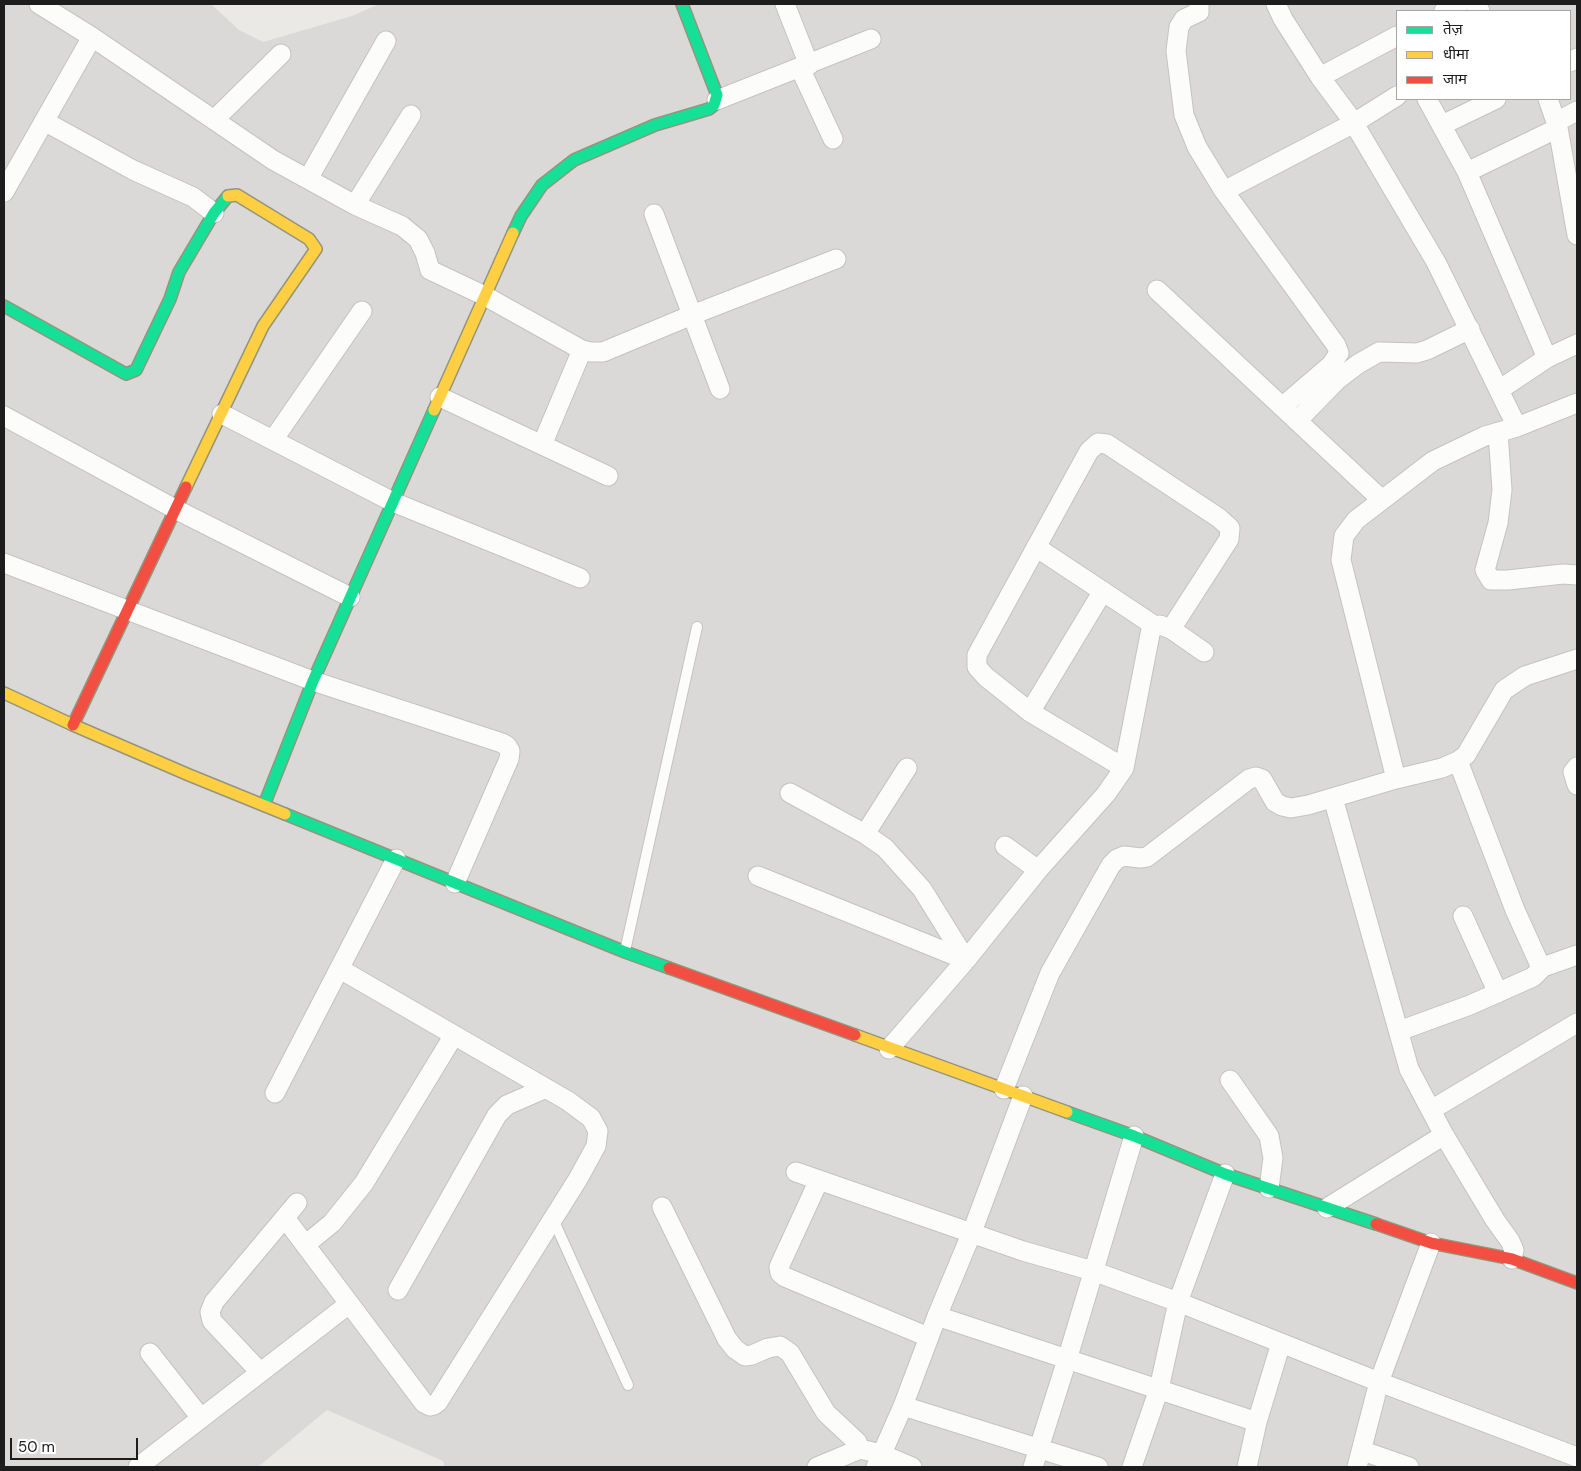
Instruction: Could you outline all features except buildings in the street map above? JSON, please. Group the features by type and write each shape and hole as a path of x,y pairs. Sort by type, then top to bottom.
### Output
{"street":[{"path":"39,4 92,37 273,160 355,205 402,226 418,239 430,270 485,296 582,350 603,352 836,259"},
{"path":"785,4 805,66 833,139"},
{"path":"1199,4 1199,12 1184,19 1179,27 1176,51 1184,115 1197,148 1224,191 1336,345 1339,354 1332,365 1282,407"},
{"path":"1276,4 1282,19 1320,77 1354,123 1436,262 1517,427"},
{"path":"1446,10 1458,4"},
{"path":"264,805 350,597 521,216 542,185 574,160 654,125 709,109 714,105 717,95 686,5"},
{"path":"4,192 92,37"},
{"path":"1320,77 1396,37"},
{"path":"716,100 871,39"},
{"path":"308,179 386,41"},
{"path":"214,120 281,54"},
{"path":"1224,191 1354,123 1396,97"},
{"path":"1428,100 1467,172 1547,358"},
{"path":"1442,125 1494,100"},
{"path":"1548,100 1557,125 1577,235"},
{"path":"1467,172 1557,125 1577,112"},
{"path":"355,205 411,115"},
{"path":"44,120 133,170 193,197 214,213"},
{"path":"4,306 126,374 136,370 170,299 179,272 214,213 228,196 237,195 310,239 316,249 264,326 127,610 74,726"},
{"path":"654,214 720,389"},
{"path":"1157,290 1382,500"},
{"path":"272,440 362,311"},
{"path":"1297,421 1337,380 1358,364 1379,352 1417,353 1470,329"},
{"path":"1499,390 1547,358 1577,344"},
{"path":"542,445 582,350"},
{"path":"440,397 608,476"},
{"path":"1396,779 1341,560 1344,536 1356,520 1433,461 1485,436 1517,427 1577,403"},
{"path":"222,414 393,502 580,578"},
{"path":"4,416 176,509 350,597"},
{"path":"1498,432 1502,490 1498,523 1485,570 1491,580 1564,574 1577,575"},
{"path":"1124,768 1030,712 986,677 978,667 977,655 1089,451 1098,443 1107,444 1219,518 1230,528 1229,539 1171,629"},
{"path":"1036,547 1152,624 1171,629 1204,652"},
{"path":"4,563 314,681 507,746 510,751 509,759 455,883"},
{"path":"1030,712 1103,591"},
{"path":"889,1048 966,960 1038,870 1106,794 1124,768 1152,624"},
{"path":"1004,1089 1050,973 1111,865 1117,859 1124,856 1147,857 1250,779 1256,777 1262,779 1275,802 1290,808 1308,805 1396,779 1442,768 1466,755 1504,690 1525,676 1577,659"},
{"path":"4,693 74,726 625,952 1134,1136 1225,1174 1430,1243 1512,1259 1577,1283"},
{"path":"1458,761 1515,910 1539,963 1543,967"},
{"path":"1577,767 1573,772 1577,785"},
{"path":"865,834 906,768"},
{"path":"790,793 865,834 885,848 922,889 966,960"},
{"path":"1333,798 1410,1069 1444,1135 1495,1220 1510,1241 1514,1250 1512,1259"},
{"path":"1005,846 1038,870"},
{"path":"274,1093 396,859"},
{"path":"758,876 966,960"},
{"path":"1463,916 1498,992"},
{"path":"1398,1031 1470,1005 1533,977 1543,967 1577,955"},
{"path":"285,1218 424,1403 430,1406 438,1402 554,1219 596,1146 598,1131 591,1118 568,1101 340,968"},
{"path":"1432,1110 1577,1023"},
{"path":"305,1245 332,1223 364,1183 454,1035"},
{"path":"1230,1080 1269,1136 1273,1158 1270,1188"},
{"path":"398,1290 497,1115 507,1105 546,1088"},
{"path":"879,1461 903,1406 928,1338 972,1232 1023,1096"},
{"path":"1327,1208 1444,1135"},
{"path":"1033,1467 1134,1136"},
{"path":"796,1172 1023,1251 1093,1271 1178,1302 1379,1382 1577,1457"},
{"path":"1132,1467 1159,1389 1178,1302 1225,1174"},
{"path":"819,1180 779,1267 780,1273 785,1277 928,1338"},
{"path":"260,1372 212,1321 210,1312 214,1302 296,1203"},
{"path":"662,1207 727,1339 735,1348 745,1356 780,1346 790,1353 826,1413 857,1442 860,1449 879,1461 912,1467"},
{"path":"1409,1467 1360,1459 1379,1382 1430,1243"},
{"path":"138,1467 349,1304"},
{"path":"937,1316 1257,1422"},
{"path":"1247,1467 1257,1422 1281,1343"},
{"path":"150,1354 201,1418"},
{"path":"903,1406 1098,1467"},
{"path":"817,1467 860,1449"}],"lane":[{"path":"625,952 697,627"},
{"path":"554,1219 628,1385"}],"shaded area":[{"path":"4,4 211,4 239,30 263,42 352,16 379,4 1577,4 1577,1467 445,1467 443,1461 327,1410 258,1467 4,1467"}],"traffic: fast":[{"path":"513,233 521,216 542,185 574,160 655,125 709,109 714,105 717,95 682,4"},
{"path":"4,306 126,374 136,370 170,299 179,272 214,213 228,196"},
{"path":"264,805 313,681 434,410"},
{"path":"285,814 625,952 669,968"},
{"path":"1067,1112 1134,1136 1225,1174 1376,1224"}],"traffic: slow":[{"path":"186,487 263,326 316,249 309,239 237,195 228,196"},
{"path":"434,410 513,233"},
{"path":"4,693 189,775 285,814"},
{"path":"855,1035 1067,1112"}],"traffic: jam":[{"path":"73,725 186,487"},
{"path":"669,968 855,1035"},
{"path":"1376,1224 1431,1243 1512,1259 1577,1283"}]}
